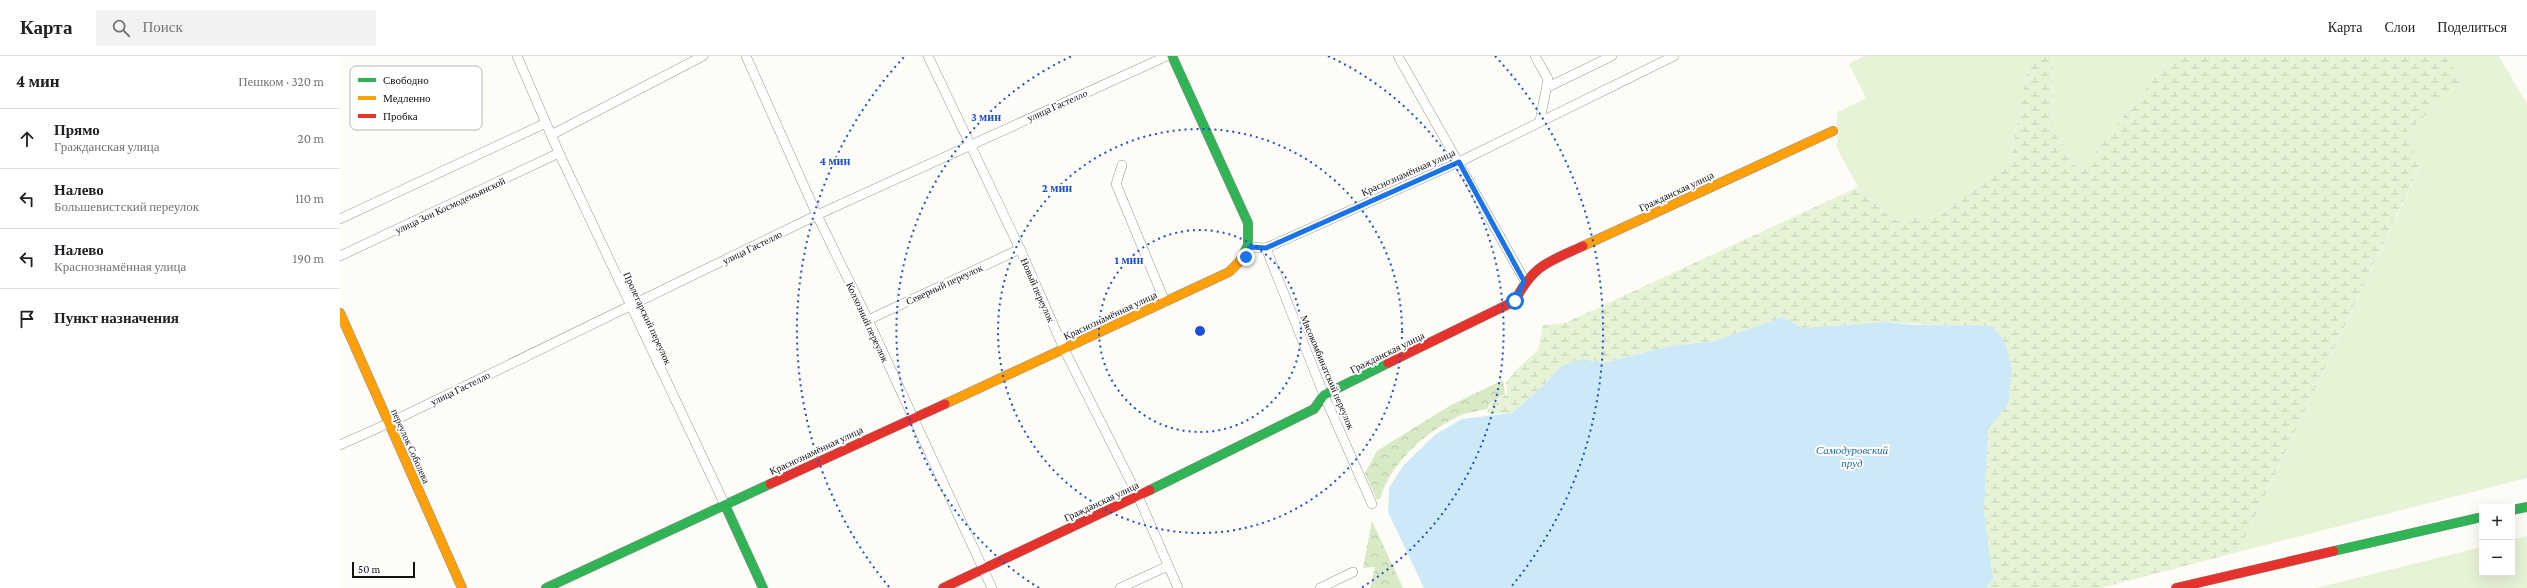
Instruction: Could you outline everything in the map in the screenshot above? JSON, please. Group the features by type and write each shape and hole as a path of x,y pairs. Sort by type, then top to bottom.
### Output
{"main road":[{"path":"1172,56 1248,223 1250,247"},
{"name":"Гражданская улица","path":"943,588 1138,496 1314,408 1324,395 1515,301 1524,281 1541,265 1833,131"},
{"name":"Краснознамённая улица","path":"546,588 912,417 1229,272 1246,257 1250,247"},
{"name":"переулок Соболева","path":"340,313 462,588"},
{"name":"Пролетарский переулок","path":"725,505 763,588"},
{"path":"2515,509 2527,507"},
{"path":"2176,588 2479,518"}],"street":[{"name":"Пролетарский переулок","path":"517,56 559,153 725,505"},
{"path":"551,135 703,56"},
{"name":"Колхозный переулок","path":"746,56 817,215 868,320 992,588"},
{"name":"Новый переулок","path":"928,56 969,145 1020,249 1064,348 1138,496 1178,588"},
{"name":"улица Гастелло","path":"340,444 389,423 817,215 1167,56"},
{"path":"1398,56 1459,162 1524,281"},
{"path":"1535,56 1548,79 1548,87 1540,121"},
{"path":"1548,87 1612,56"},
{"name":"Краснознамённая улица","path":"1250,247 1266,248 1459,162 1674,56"},
{"path":"340,219 546,123"},
{"name":"улица Зои Космодемьянской","path":"340,256 559,153"},
{"path":"1122,165 1116,184 1165,302"},
{"name":"Мясокомбинатский переулок","path":"1266,248 1324,395 1372,504"},
{"name":"Северный переулок","path":"868,320 1020,249"},
{"path":"1120,588 1168,566"},
{"path":"1320,588 1353,572"}],"green space":[{"path":"1864,56 2030,56 2010,161 1944,213 1893,220 1858,187 1837,148 1837,112 1866,98 1849,64"},
{"path":"2030,56 2053,56 2052,129 2079,172 2172,56 2444,56 2464,80 2407,132 2419,168 2238,552 2101,588 1986,588 1993,578 1984,511 1988,430 2008,404 1949,326 1885,322 1802,328 1783,317 1715,341 1670,346 1603,363 1582,359 1561,366 1545,384 1512,413 1490,414 1487,412 1491,404 1507,394 1506,382 1518,368 1538,350 1543,325 1565,323 1858,187 1893,220 1944,213 2010,161"},
{"path":"2053,56 2172,56 2079,172 2052,129"},
{"path":"2444,56 2499,56 2527,104 2527,478 2238,552 2419,169 2407,132 2464,80"},
{"path":"1503,380 1505,394 1490,403 1487,409 1461,415 1435,430 1412,449 1401,460 1392,473 1385,485 1380,499 1377,500 1365,473 1377,451 1451,405"},
{"path":"1372,521 1403,588 1370,588 1375,567 1363,568"},
{"path":"2527,536 2527,588 2316,588 2479,548 2479,576 2515,576 2515,539"}],"water":[{"name":"Самодуровский пруд","path":"1783,317 1802,328 1885,322 1915,325 1992,326 2005,342 2012,370 2008,404 1988,430 1984,511 1993,579 1986,588 1424,588 1388,512 1389,488 1403,466 1436,434 1462,419 1512,413 1545,384 1561,366 1582,359 1603,363 1670,346 1715,341"}],"traffic: fast":[{"path":"1172,56 1248,223 1248,245 1240,261"},
{"path":"1150,490 1314,409 1324,395 1388,363"},
{"path":"546,588 770,484"},
{"path":"725,505 763,588"},
{"path":"2515,509 2527,507"},
{"path":"2334,551 2479,518"}],"traffic: slow":[{"path":"1583,246 1833,131"},
{"path":"945,404 1229,272 1240,261"},
{"path":"340,313 462,588"}],"traffic: jam":[{"path":"1388,363 1515,301 1528,279 1535,272 1560,256 1583,246"},
{"path":"770,484 945,404"},
{"path":"943,588 1150,490"},
{"path":"2176,588 2334,551"}],"route":[{"path":"1246,257 1250,247 1266,248 1459,162 1524,281 1515,301"}]}
